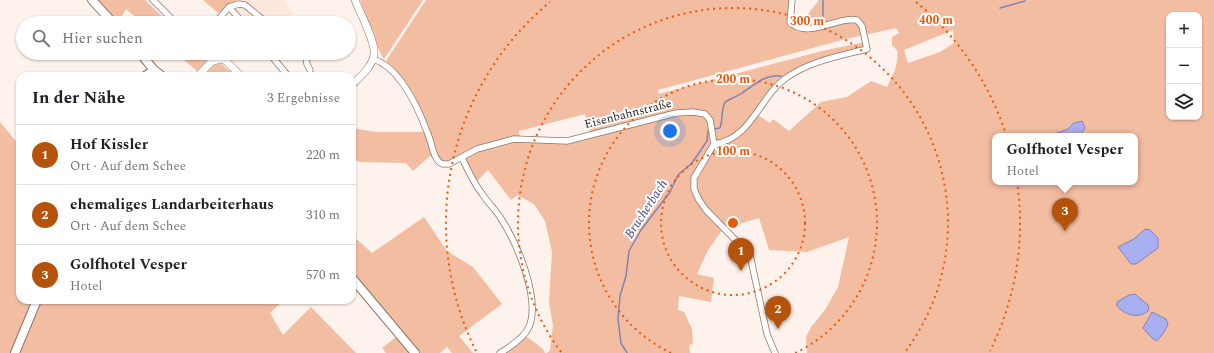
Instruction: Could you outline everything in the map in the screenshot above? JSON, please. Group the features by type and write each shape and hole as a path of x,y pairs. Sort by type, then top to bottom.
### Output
{"main road":[{"path":"92,0 107,16"},
{"path":"146,60 157,72"},
{"path":"356,283 415,353"},
{"path":"15,353 35,304"}],"street":[{"path":"153,0 169,16"},
{"path":"355,0 372,41 374,50 372,62 356,80"},
{"path":"775,353 766,334 750,255 698,200 694,189 694,178 714,144 730,140 745,129 781,82 792,74 812,65 867,49 862,26 857,20 847,19 811,28 795,27 790,22 792,0"},
{"path":"221,16 229,7 234,4 245,5 258,16"},
{"path":"229,7 237,16"},
{"path":"202,72 212,60"},
{"path":"222,60 226,61 237,72"},
{"path":"275,60 285,72"},
{"path":"306,60 306,64 310,70"},
{"name":"Eisenbahnstraße","path":"372,62 382,62 402,80 428,133 436,160 446,165 477,149 514,138 567,141 655,118 687,112 705,114 710,120 714,144"},
{"path":"462,158 482,195 499,216 512,238 522,261 531,293 532,318 528,328 510,347 500,353"}],"shaded area":[{"path":"97,0 145,0 162,16 134,16 126,9 122,16 112,16"},
{"path":"203,0 238,0 218,13"},
{"path":"238,0 284,0 294,14 290,16 239,16 231,7"},
{"path":"360,0 423,0 384,59 375,41"},
{"path":"426,0 791,0 791,27 798,31 805,29 805,18 819,0 1214,0 1214,353 807,353 806,337 811,327 825,310 838,287 849,237 807,252 769,250 759,218 726,228 707,209 698,194 696,181 715,148 731,141 746,130 758,115 770,123 773,119 789,131 821,102 847,97 871,81 887,87 897,61 897,50 892,46 892,37 899,33 896,28 846,39 658,90 659,94 822,51 865,42 864,49 831,56 797,68 788,74 773,89 744,128 735,136 726,140 715,141 711,120 705,113 687,111 663,114 664,118 695,113 706,117 710,126 711,146 697,171 693,187 694,193 700,204 723,229 708,250 697,274 714,278 711,302 679,296 678,310 684,312 692,329 693,343 689,346 690,353 547,353 550,350 553,325 549,303 552,252 545,221 534,204 517,195 511,200 488,170 476,182 465,159 477,151 515,140 569,142 614,131 614,126 590,132 585,114 519,131 520,136 477,147 455,160 446,162 430,156 413,171 406,163 360,162 356,160 356,129 376,132 430,132 428,125 407,84 386,61","holes":["953,30 954,43 940,52 908,63 904,50"]},
{"path":"184,60 207,60 197,71"},
{"path":"221,64 231,72 208,72 214,65"},
{"path":"0,122 16,141 16,304 31,304 10,353 0,353"},
{"path":"424,217 447,251 473,267 502,304 459,336 473,353 452,353 447,347 440,353 420,353 356,279 356,239 372,253"},
{"path":"38,304 280,304 270,313 283,335 311,307 356,353 20,353"},
{"path":"526,336 543,349 545,353 504,353"},
{"path":"396,337 410,353 386,353 382,348"}],"water":[{"path":"1082,121 1085,128 1082,133 1057,133 1068,129 1074,123"},
{"path":"1145,229 1150,230 1158,238 1158,248 1136,264 1131,264 1118,247 1134,239"},
{"path":"1135,294 1149,306 1148,311 1140,315 1132,315 1124,312 1117,306 1117,302 1129,295"},
{"path":"1152,312 1166,319 1168,324 1157,341 1152,338 1143,328"}],"waterway":[{"name":"Brucherbach","path":"823,0 823,16"},
{"path":"1000,8 1025,1"},
{"name":"Brucherbach","path":"714,129 720,128 725,102 765,78 781,76"},
{"name":"Brucherbach","path":"627,353 621,343 618,319 620,296 626,276 629,251 641,230 670,192 678,175 692,163 707,141 708,131"}],"place":[{"name":"Golfhotel Vesper","path":"1065,231"},
{"name":"Hof Kissler","path":"741,271"},
{"name":"ehemaliges Landarbeiterhaus","path":"778,329"}]}
